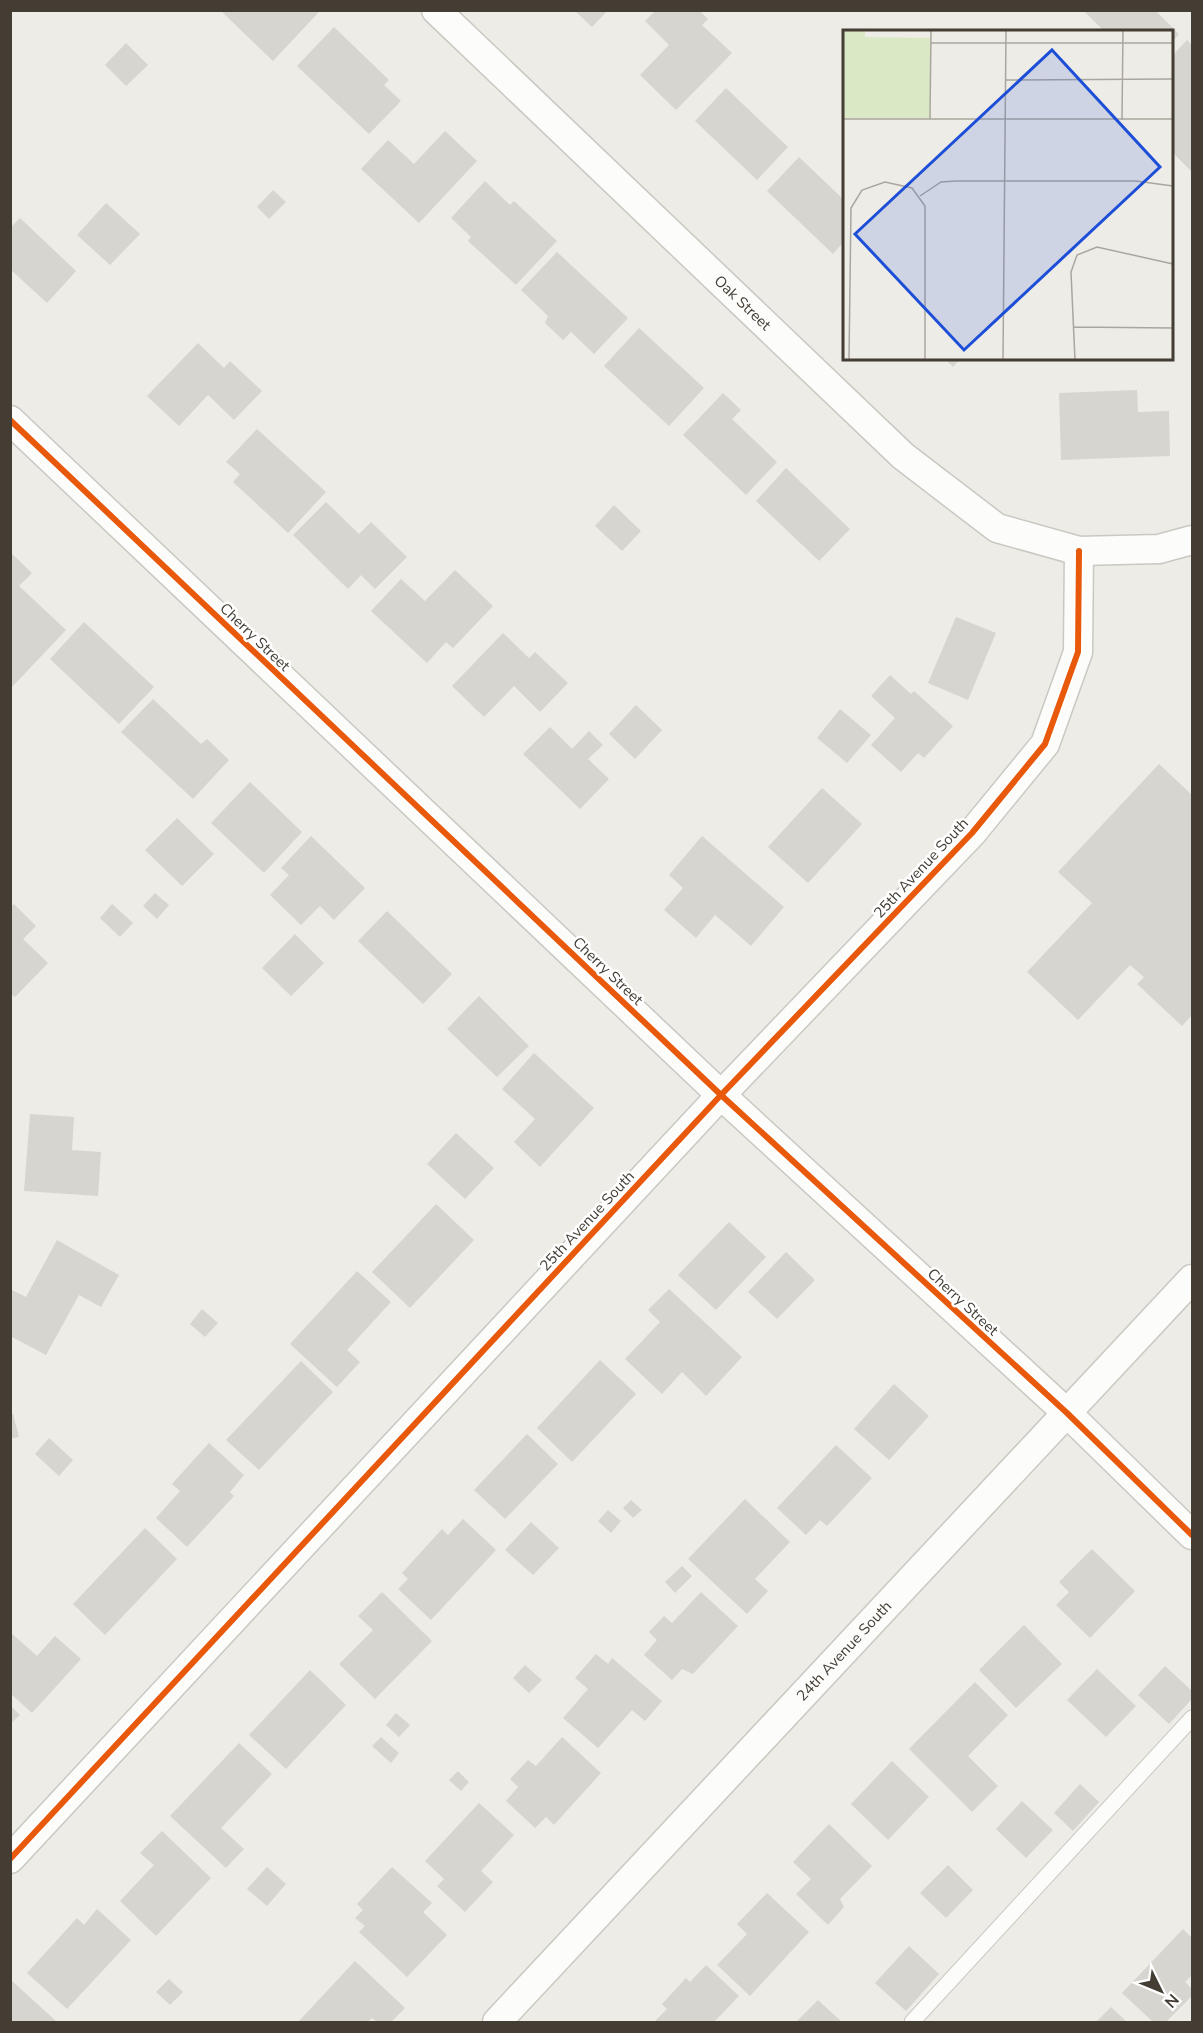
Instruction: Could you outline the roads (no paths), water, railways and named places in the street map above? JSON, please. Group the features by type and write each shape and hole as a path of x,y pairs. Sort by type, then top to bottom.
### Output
{"street":[{"name":"Oak Street","path":"436,10 903,456 996,528 1079,552"},
{"name":"Cherry Street","path":"10,420 721,1095 1067,1413 1192,1535"},
{"path":"1079,552 1159,549 1192,540"},
{"name":"25th Avenue South","path":"10,1859 721,1095 972,833 1045,744 1078,652 1079,552"},
{"name":"24th Avenue South","path":"497,2022 1192,1279"}],"lane":[{"path":"912,2022 1192,1718"}]}
